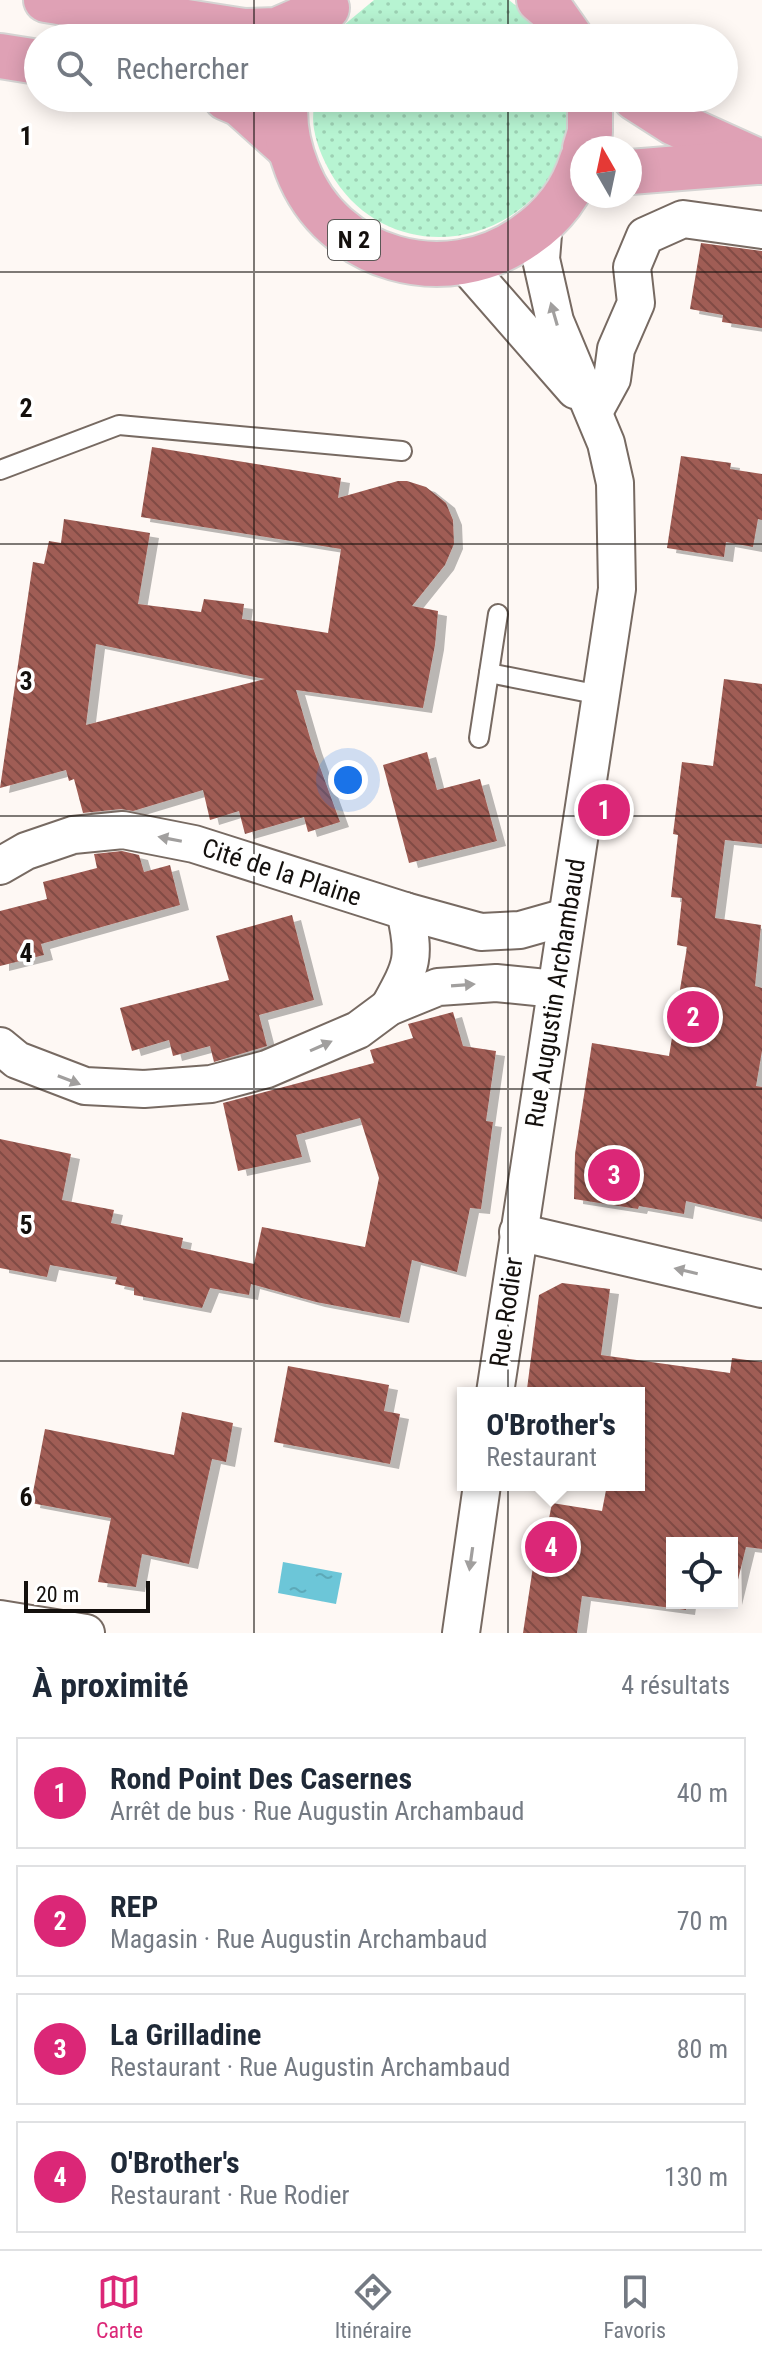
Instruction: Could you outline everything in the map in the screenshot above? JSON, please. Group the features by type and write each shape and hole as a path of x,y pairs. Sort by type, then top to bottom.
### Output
{"main road":[{"path":"46,0 199,24"},
{"path":"539,0 561,24"},
{"path":"295,24 323,15"},
{"path":"0,56 24,60"},
{"name":"N 2","path":"249,112 289,148"},
{"name":"N 2","path":"285,112 289,148 302,184 324,215 353,240 388,257 426,265 464,263 507,249 544,222 563,201 570,188"},
{"name":"N 2","path":"589,136 590,112"},
{"path":"657,112 674,123 761,162"},
{"path":"642,171 761,162"}],"street":[{"path":"594,412 612,379 616,349 636,303 632,267 645,236 683,219 762,230"},
{"name":"Rue Augustin Archambaud","path":"518,1232 617,589 615,483 606,443 555,321 541,259 544,222"},
{"name":"Rue Augustin Archambaud","path":"464,263 594,412"},
{"name":"Cité de la Plaine","path":"0,866 26,851 73,835 123,830 194,844 481,932 520,930 566,917"},
{"path":"389,1007 406,977 413,948 405,911"},
{"path":"0,1046 17,1060 85,1086 144,1089 211,1084 267,1069 358,1030 389,1007 438,987 496,983 556,989"},
{"path":"518,1232 762,1289"},
{"name":"Rue Rodier","path":"496,1387 518,1232"},
{"path":"461,1633 481,1491"},
{"path":"0,1619 86,1633"}],"lane":[{"path":"0,470 119,425 402,451"},
{"path":"479,738 498,614"},
{"path":"489,673 600,695"}],"green space":[{"path":"374,0 509,0 538,24 345,24"},
{"path":"313,112 569,112 568,132 558,164 538,193 512,215 482,230 450,236 418,235 387,226 359,207 335,180 322,155 313,125"}],"water":[{"path":"283,1562 342,1573 336,1604 278,1593"}],"building":[{"path":"701,243 762,251 762,328 722,322 723,315 690,309"},
{"path":"152,447 341,478 338,498 407,481 426,487 446,503 453,520 454,544 445,565 412,606 438,611 423,708 296,690 340,822 308,832 304,817 245,834 239,811 210,820 203,790 133,811 121,809 83,813 74,779 69,781 66,770 0,788 33,562 44,564 49,541 61,543 64,519 150,533 138,604 201,612 204,599 244,604 242,619 328,633 341,549 141,517","holes":["96,644 265,679 86,725"]},
{"path":"681,456 731,463 730,469 762,474 762,520 758,519 753,547 726,542 724,557 667,548"},
{"path":"724,679 762,684 762,844 725,840 715,918 761,925 755,986 762,988 762,1051 756,1086 762,1087 762,1219 686,1201 684,1214 574,1199 575,1154 592,1043 669,1056 687,947 677,945 682,898 671,897 678,835 673,834 682,762 713,766"},
{"path":"427,752 437,790 480,779 497,841 409,863 383,765"},
{"path":"122,851 139,855 144,872 170,865 180,905 41,944 44,955 0,966 0,911 47,899 43,882 97,868 94,854"},
{"path":"292,915 314,1000 259,1015 267,1046 214,1062 210,1046 173,1056 169,1040 132,1051 120,1008 229,980 216,936"},
{"path":"453,1012 463,1046 496,1051 486,1121 493,1122 481,1209 470,1208 457,1272 412,1260 400,1318 316,1302 251,1284 249,1295 210,1288 202,1308 134,1295 134,1288 115,1284 117,1277 50,1265 47,1277 0,1268 0,1139 71,1154 62,1200 114,1210 111,1223 183,1238 181,1248 254,1264 262,1227 365,1247 379,1178 360,1118 296,1135 302,1157 238,1171 223,1103 374,1063 370,1050 413,1038 408,1024"},
{"path":"562,1283 610,1289 601,1355 730,1373 732,1358 762,1362 762,1549 746,1547 738,1580 738,1537 666,1537 666,1607 582,1596 577,1633 523,1633 539,1527 547,1529 552,1503 602,1511 606,1491 645,1491 645,1387 527,1387 539,1295"},
{"path":"288,1366 389,1385 384,1411 400,1414 390,1464 274,1442"},
{"path":"182,1412 233,1423 226,1462 212,1459 189,1564 142,1554 136,1587 98,1582 111,1518 31,1503 45,1429 174,1455"}],"place":[{"name":"Rond Point Des Casernes","path":"604,810"},
{"name":"REP","path":"693,1017"},
{"name":"La Grilladine","path":"614,1175"},
{"name":"O'Brother's","path":"551,1547"}]}
